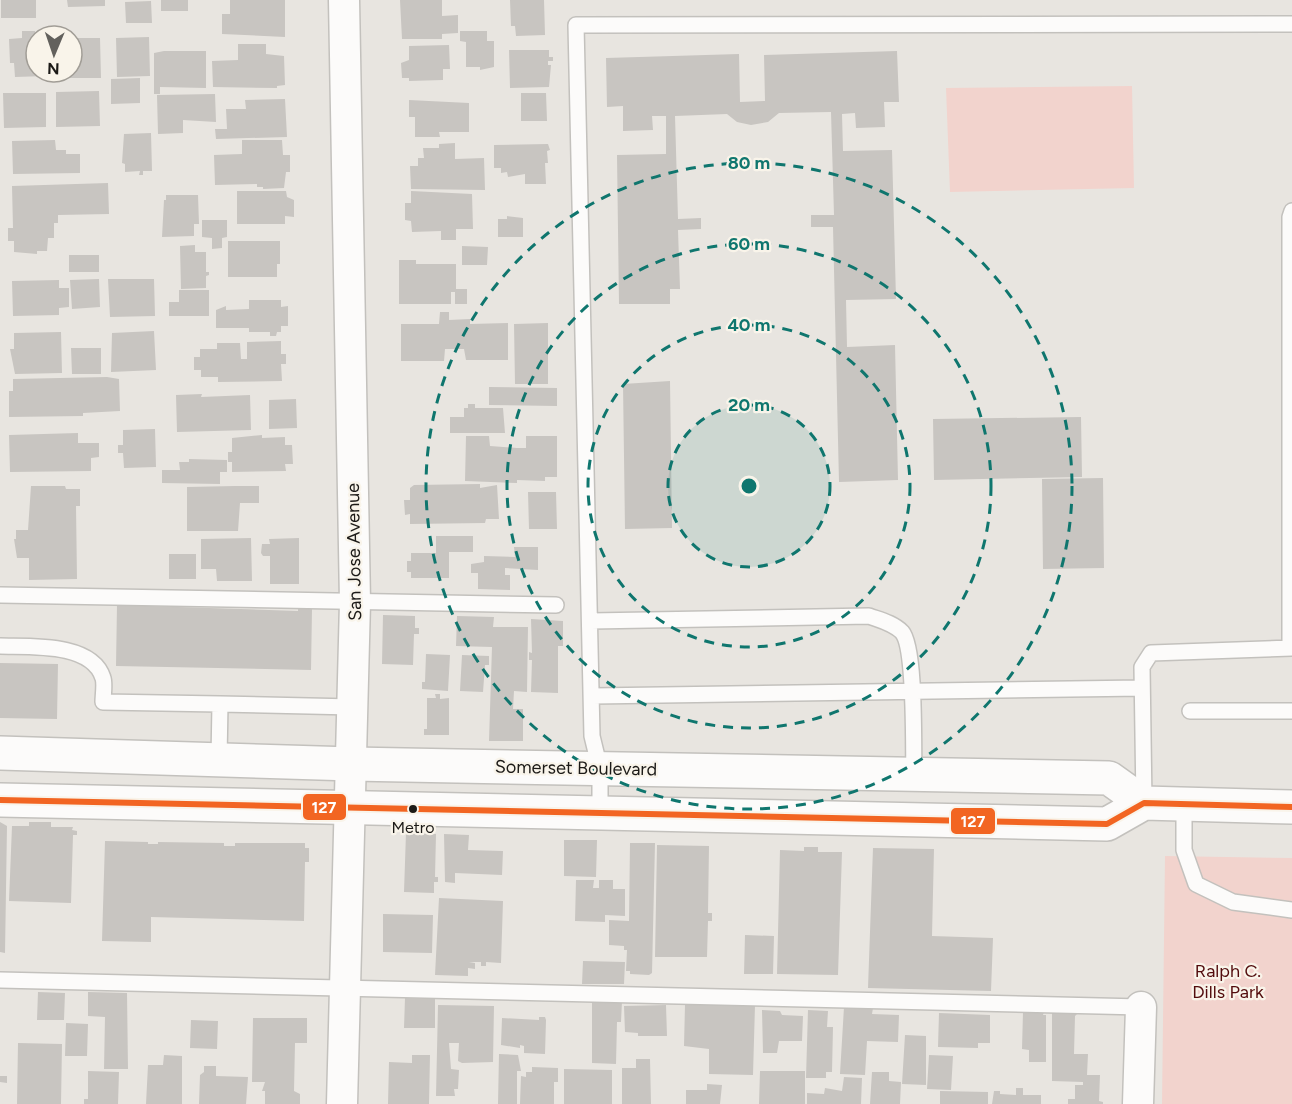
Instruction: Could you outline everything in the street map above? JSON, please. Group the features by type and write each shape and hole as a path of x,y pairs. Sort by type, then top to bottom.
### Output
{"main road":[{"name":"Somerset Boulevard","path":"0,753 352,764 1109,778 1144,803"},
{"path":"0,800 1107,825 1144,803 1292,807"}],"street":[{"name":"San Jose Avenue","path":"342,1104 355,602 344,0"},
{"path":"1138,1104 1141,1007"}],"lane":[{"path":"600,813 600,769 592,736 593,696 576,25 1292,24"},
{"path":"1144,803 1142,667 1151,653 1291,648 1292,211"},
{"path":"0,595 556,605"},
{"path":"591,621 869,615 891,624 903,634 910,654 914,775"},
{"path":"0,646 71,650 93,664 103,677 103,702 353,707"},
{"path":"593,696 1142,688"},
{"path":"219,759 220,704"},
{"path":"1190,711 1292,711"},
{"path":"1184,804 1184,850 1196,884 1233,902 1292,910"},
{"path":"0,980 1141,1007"}],"green space":[{"path":"1132,86 1134,188 950,192 946,88"},
{"name":"Ralph C. Dills Park","path":"1165,856 1292,858 1292,1104 1162,1104"}],"building":[{"path":"1,0 36,0 36,18 1,18"},
{"path":"67,0 105,0 105,6 68,7"},
{"path":"161,0 188,0 188,11 161,11"},
{"path":"230,0 285,0 285,37 222,34 222,14 230,14"},
{"path":"400,0 442,0 442,16 458,15 458,33 442,34 442,39 402,39"},
{"path":"510,0 544,0 545,35 516,36 515,26 511,26"},
{"path":"151,1 152,23 126,23 125,2"},
{"path":"22,31 24,31 24,77 15,77 14,63 10,63 9,39 22,38"},
{"path":"460,31 487,31 487,41 494,41 494,67 480,70 480,67 466,67 466,42 460,41"},
{"path":"149,37 150,76 117,77 116,38"},
{"path":"84,38 100,38 101,78 84,78"},
{"path":"238,44 266,44 266,54 284,56 285,85 277,86 277,88 213,87 212,61 238,60"},
{"path":"449,45 450,69 443,69 443,80 409,81 409,78 402,78 401,63 409,60 409,46"},
{"path":"509,50 549,50 549,57 553,57 553,61 548,61 548,65 551,65 549,87 510,88"},
{"path":"206,51 206,88 160,87 160,94 154,94 154,53"},
{"path":"897,51 899,102 884,102 885,127 856,128 855,113 842,114 843,151 892,150 896,299 846,300 847,347 895,345 898,480 839,482 833,227 811,227 811,215 834,215 831,112 779,113 768,122 751,125 737,122 727,114 675,116 678,219 701,218 701,229 678,230 680,289 670,289 670,304 619,304 617,155 666,154 666,116 652,116 653,130 623,131 623,106 607,107 606,58 739,54 740,102 765,101 764,55"},
{"path":"140,78 140,103 111,104 111,79"},
{"path":"99,91 100,126 56,127 56,92"},
{"path":"3,93 46,93 46,127 4,128"},
{"path":"521,93 546,93 547,121 521,121"},
{"path":"215,94 216,122 183,120 183,133 158,134 157,95"},
{"path":"285,99 287,137 216,139 215,129 227,129 226,109 246,109 245,100"},
{"path":"409,100 469,103 469,132 439,132 440,137 415,137 415,117 409,117"},
{"path":"151,133 152,171 143,171 143,175 139,175 140,171 125,172 125,164 122,163 124,134"},
{"path":"55,140 56,150 66,150 66,154 80,154 80,173 13,174 12,141"},
{"path":"242,140 282,140 283,155 290,155 290,172 286,172 284,188 263,189 263,187 257,187 257,184 215,185 214,155 242,154"},
{"path":"455,143 455,159 484,158 485,190 411,189 410,166 418,166 418,158 424,158 423,148 439,148 439,144"},
{"path":"548,144 550,150 547,151 548,163 545,163 546,184 525,184 525,174 508,177 507,172 501,173 501,168 494,168 494,145"},
{"path":"108,183 109,214 58,215 58,223 54,223 54,238 48,238 47,251 37,251 37,254 14,252 14,241 8,241 8,228 13,228 12,186"},
{"path":"237,191 286,191 287,197 294,200 294,217 285,216 285,224 237,224"},
{"path":"411,191 472,194 473,229 456,229 456,240 441,240 441,231 412,232 411,221 405,220 405,203 411,203"},
{"path":"166,195 198,195 199,224 194,224 194,236 162,237"},
{"path":"507,216 523,218 523,237 498,237 498,219 507,219"},
{"path":"202,220 227,220 227,237 222,238 222,248 212,249 212,238 202,237"},
{"path":"228,241 280,241 280,264 277,264 277,277 228,277"},
{"path":"195,245 195,252 206,252 206,272 209,272 209,275 206,276 206,288 181,289 180,246"},
{"path":"462,246 488,247 487,265 462,265"},
{"path":"69,255 99,255 99,272 69,272"},
{"path":"399,260 416,260 416,264 456,264 456,289 467,289 467,304 455,304 455,292 451,292 451,304 399,304"},
{"path":"99,279 100,307 72,309 70,280"},
{"path":"108,279 154,279 155,316 110,317"},
{"path":"59,280 59,288 69,288 69,307 59,308 59,315 13,316 12,281"},
{"path":"179,290 209,290 209,316 169,316 169,302 179,302"},
{"path":"249,300 281,300 281,307 288,306 288,326 281,326 281,332 277,332 276,336 270,336 270,332 249,332 249,328 216,328 216,310 226,306 226,310 249,309"},
{"path":"440,312 449,312 449,320 470,319 470,324 508,323 508,360 466,360 464,349 445,349 444,361 401,361 401,324 439,324"},
{"path":"548,323 548,384 515,384 514,324"},
{"path":"154,331 156,370 111,372 112,333"},
{"path":"61,332 62,373 15,374 10,349 14,349 14,333"},
{"path":"281,341 281,354 286,354 286,364 281,364 282,381 218,382 218,377 201,377 201,370 194,370 194,357 200,357 200,349 217,349 217,343 240,343 241,359 247,359 247,342"},
{"path":"71,348 101,348 101,374 72,374"},
{"path":"107,377 119,379 120,411 83,413 83,416 9,417 9,391 13,391 13,379"},
{"path":"670,381 672,528 625,529 623,384"},
{"path":"489,387 557,388 557,406 489,405"},
{"path":"202,394 201,397 250,395 251,430 177,432 176,395"},
{"path":"296,399 297,428 269,429 269,400"},
{"path":"468,404 475,404 475,408 503,408 505,433 450,433 450,417 464,417 464,408 468,408"},
{"path":"1081,417 1082,477 934,480 933,419"},
{"path":"155,429 156,467 124,468 123,453 118,453 118,445 123,445 123,430"},
{"path":"78,433 78,443 99,443 99,457 91,458 91,471 10,472 9,435"},
{"path":"262,435 262,438 285,437 285,445 292,445 293,464 285,464 286,471 232,472 232,462 228,462 228,452 232,452 232,438"},
{"path":"466,436 489,436 490,446 526,448 526,436 557,436 557,477 545,477 545,481 517,480 517,483 465,481"},
{"path":"189,459 227,460 227,472 220,472 220,484 162,483 162,470 180,470 179,462 189,462"},
{"path":"1103,478 1104,568 1043,569 1042,479"},
{"path":"480,484 480,488 497,485 499,519 486,519 485,523 410,524 410,514 405,515 404,500 410,500 410,488 414,485"},
{"path":"31,486 65,486 66,489 80,489 80,506 76,506 77,579 29,580 29,558 17,558 14,539 16,539 16,530 28,530"},
{"path":"259,486 259,503 240,503 238,531 187,531 187,487"},
{"path":"528,492 556,492 557,529 529,529"},
{"path":"436,536 473,536 473,552 449,552 449,578 411,578 411,572 407,572 407,561 411,561 411,553 436,553"},
{"path":"251,538 252,581 217,581 216,569 201,569 201,539"},
{"path":"299,538 299,584 270,584 270,556 263,556 261,553 262,544 270,544 269,539"},
{"path":"514,547 538,547 538,570 505,568 505,575 510,575 510,590 478,589 478,573 471,573 471,564 484,562 484,556 515,557"},
{"path":"169,554 196,554 196,579 169,579"},
{"path":"117,605 298,611 298,609 312,609 311,670 116,666"},
{"path":"383,615 415,616 415,628 419,628 419,634 414,634 413,665 382,664"},
{"path":"457,616 494,617 493,627 528,627 527,692 514,691 513,709 523,709 523,741 489,741 492,647 456,646"},
{"path":"531,619 563,621 563,646 558,646 558,693 531,692 532,660 529,660 529,652 532,653"},
{"path":"426,654 450,655 448,691 422,689 422,682 425,682"},
{"path":"462,655 489,656 489,665 485,665 483,692 460,691"},
{"path":"0,663 58,664 57,719 0,718"},
{"path":"435,694 440,694 440,699 449,698 449,735 424,735 424,729 427,729 427,698 436,698"},
{"path":"0,822 7,826 5,953 0,952"},
{"path":"29,822 51,822 51,827 73,827 72,830 77,831 77,835 73,835 71,903 9,901 12,826 29,826"},
{"path":"406,833 436,834 435,877 438,877 438,882 434,882 434,893 404,892"},
{"path":"444,834 469,835 468,850 503,851 502,875 455,873 455,883 445,882"},
{"path":"564,840 597,840 596,877 564,876"},
{"path":"105,841 148,842 148,844 158,844 158,842 224,843 224,846 235,846 235,843 305,843 305,848 309,848 309,862 305,862 304,921 151,917 151,942 102,941"},
{"path":"630,843 655,843 652,973 649,975 630,974 630,971 626,971 627,950 624,950 624,946 609,945 609,920 629,921"},
{"path":"657,845 709,846 708,913 712,913 712,921 708,921 707,957 655,957"},
{"path":"804,847 818,847 818,852 842,852 838,975 777,974 780,850 804,851"},
{"path":"873,848 934,849 932,936 993,938 991,991 868,988"},
{"path":"576,880 594,880 593,888 599,888 599,880 613,880 613,889 625,889 625,916 605,915 605,922 575,921"},
{"path":"439,898 503,901 501,963 486,962 486,966 481,966 481,962 469,962 475,963 475,969 468,968 468,976 435,975"},
{"path":"383,914 433,915 432,953 383,952"},
{"path":"745,935 774,936 773,974 744,974"},
{"path":"583,961 625,962 624,984 582,984"},
{"path":"38,992 65,993 64,1020 37,1020"},
{"path":"88,992 127,993 128,1069 104,1069 105,1017 88,1016"},
{"path":"405,998 435,999 435,1028 404,1028"},
{"path":"592,1000 622,1001 621,1022 617,1022 616,1064 592,1063"},
{"path":"438,1005 494,1006 493,1062 462,1063 458,1061 459,1043 449,1043 451,1069 459,1070 458,1089 454,1089 455,1096 436,1096"},
{"path":"666,1005 667,1036 638,1036 638,1033 625,1032 624,1006"},
{"path":"685,1005 755,1005 753,1075 709,1074 709,1049 684,1046"},
{"path":"844,1007 873,1008 872,1014 899,1015 898,1042 867,1041 865,1075 840,1074"},
{"path":"762,1010 780,1011 782,1015 803,1016 802,1041 779,1041 777,1053 763,1053"},
{"path":"808,1010 828,1011 827,1027 833,1027 832,1072 826,1072 826,1078 806,1078"},
{"path":"1023,1012 1044,1012 1043,1015 1046,1015 1046,1062 1029,1062 1029,1050 1022,1049"},
{"path":"1052,1012 1078,1013 1075,1016 1074,1054 1088,1054 1087,1075 1100,1075 1099,1101 1103,1104 1068,1104 1068,1099 1075,1099 1075,1085 1083,1085 1083,1082 1052,1081"},
{"path":"939,1013 990,1015 990,1043 978,1043 978,1048 938,1047"},
{"path":"539,1017 545,1017 546,1020 545,1054 524,1053 524,1046 520,1045 520,1048 501,1045 502,1018 539,1020"},
{"path":"253,1018 307,1018 307,1043 295,1043 294,1091 300,1094 300,1104 265,1104 265,1091 262,1091 265,1082 252,1082"},
{"path":"191,1020 218,1021 217,1049 190,1048"},
{"path":"66,1023 88,1024 87,1056 65,1056"},
{"path":"905,1035 926,1036 926,1085 902,1084"},
{"path":"18,1043 62,1044 61,1104 17,1104"},
{"path":"499,1054 518,1055 521,1071 517,1071 517,1104 498,1104"},
{"path":"164,1055 182,1056 182,1104 146,1104 148,1065 163,1065"},
{"path":"412,1055 430,1055 429,1104 388,1104 389,1062 412,1063"},
{"path":"929,1055 953,1056 951,1090 927,1089"},
{"path":"636,1059 650,1059 651,1104 622,1104 622,1068 636,1068"},
{"path":"204,1066 216,1066 216,1076 248,1077 246,1104 199,1104 200,1075 204,1072"},
{"path":"532,1067 558,1068 558,1082 554,1082 554,1104 520,1104 521,1076 526,1077 526,1072 532,1072"},
{"path":"564,1069 612,1070 612,1104 564,1104"},
{"path":"88,1071 119,1072 118,1104 84,1104 84,1099 88,1099"},
{"path":"760,1071 805,1071 805,1104 759,1104"},
{"path":"872,1072 889,1072 889,1081 901,1082 900,1104 870,1104"},
{"path":"0,1076 7,1076 7,1083 0,1082"},
{"path":"844,1077 862,1078 861,1104 807,1104 807,1093 824,1094 825,1088 842,1091"},
{"path":"707,1084 722,1085 720,1104 686,1104 686,1090 707,1090"},
{"path":"1016,1088 1023,1088 1023,1095 1041,1095 1041,1104 992,1104 994,1091 1000,1091 1000,1094 1016,1095"},
{"path":"940,1091 988,1092 988,1104 940,1104"}],"transit line":[{"name":"127","path":"0,800 1107,824 1144,803 1292,807"}],"place":[{"name":"Metro","path":"413,809"}]}
